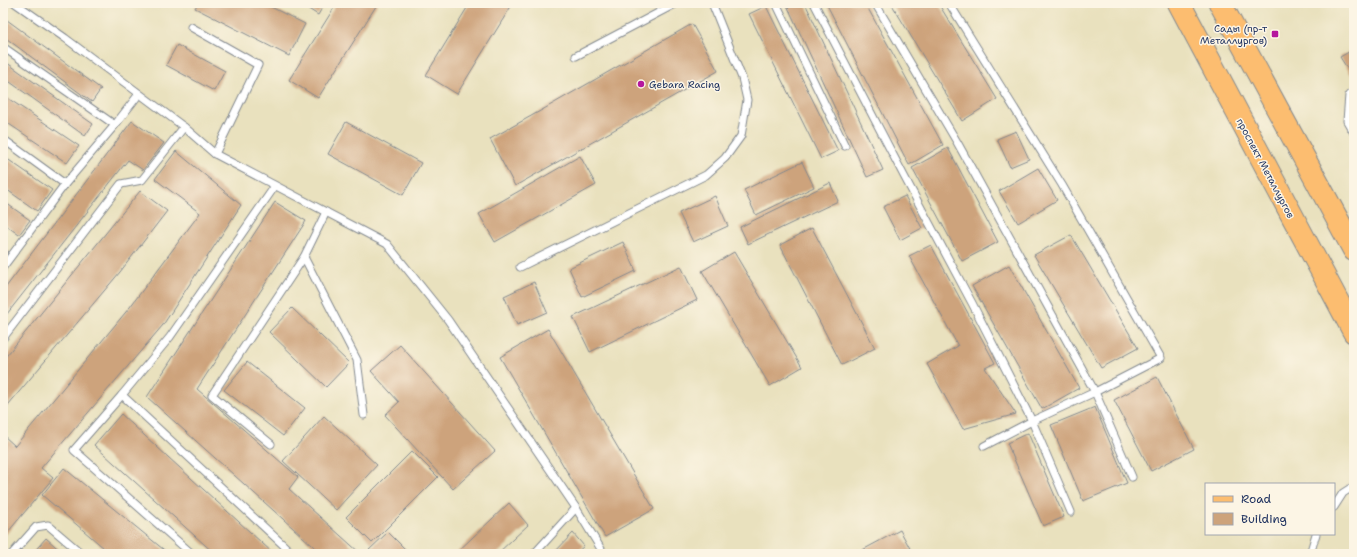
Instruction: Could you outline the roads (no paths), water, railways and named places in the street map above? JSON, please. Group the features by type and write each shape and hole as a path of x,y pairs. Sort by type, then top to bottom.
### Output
{"main road":[{"name":"проспект Металлургов","path":"1179,3 1354,332"},
{"path":"1220,3 1354,250"}],"lane":[{"path":"14,3 65,38 184,127 215,154 387,244 448,320 576,508 604,554"},
{"path":"576,56 677,3"},
{"path":"520,267 706,174 725,158 741,136 747,100 742,78 712,3"},
{"path":"776,3 845,146"},
{"path":"814,3 972,303 1032,421 1071,512"},
{"path":"875,3 957,142 1095,392 1132,477"},
{"path":"949,3 1062,185 1161,358 984,446"},
{"path":"191,27 258,65 215,154"},
{"path":"3,47 115,125"},
{"path":"1354,91 1349,95 1347,121 1354,133"},
{"path":"3,267 64,184 115,125 139,94"},
{"path":"3,338 121,184 142,180 184,127"},
{"path":"3,139 64,184"},
{"path":"192,554 74,450 122,396 170,337 275,186"},
{"path":"271,444 212,395 304,257 326,212"},
{"path":"304,257 357,360 364,415"},
{"path":"122,396 293,554"},
{"path":"1335,505 1343,493 1354,486"},
{"path":"534,554 576,508"},
{"path":"12,554 36,527 48,525 82,554"},
{"path":"1310,554 1316,535"}],"place":[{"name":"Сады (пр-т Металлургов)","path":"1275,34"},
{"name":"Gebara Racing","path":"641,84"}]}
